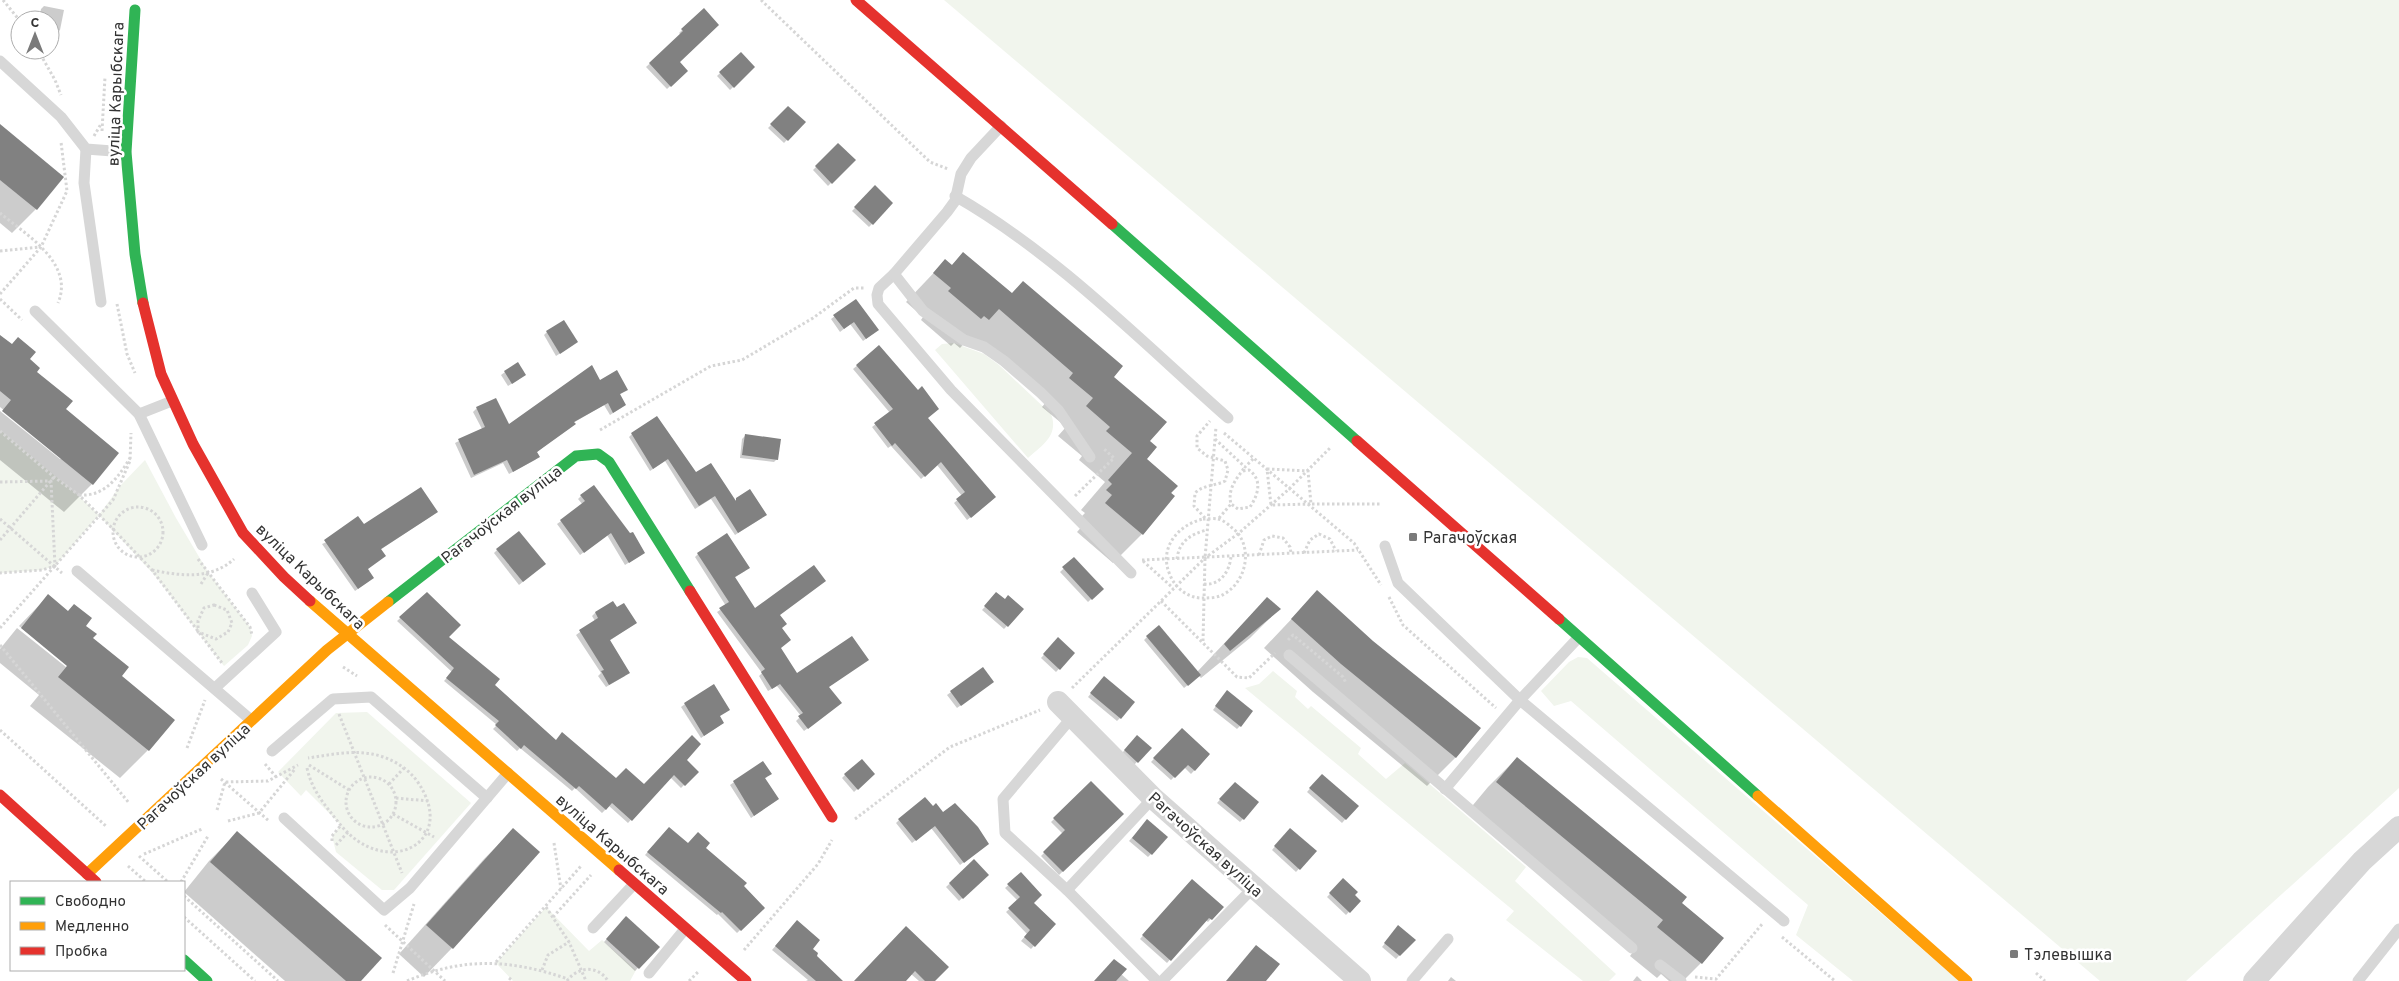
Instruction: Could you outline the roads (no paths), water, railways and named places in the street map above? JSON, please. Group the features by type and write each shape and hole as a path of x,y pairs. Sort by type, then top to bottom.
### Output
{"street":[{"path":"856,0 1001,126 1967,981"},
{"name":"вуліца Карыбскага","path":"134,5 126,152 135,254 146,319 161,374 172,401 193,444 242,533 284,577 346,634 746,981"},
{"name":"Рагачоўская вуліца","path":"87,874 346,634 576,456 598,454 610,462 832,817"},
{"name":"Рагачоўская вуліца","path":"1066,709 1153,798 1360,981"},
{"path":"0,795 95,881"},
{"path":"2254,981 2362,861 2399,827"},
{"path":"185,961 207,981"}],"lane":[{"path":"0,61 61,117 86,149 84,183 101,302"},
{"path":"1001,126 971,158 961,174 955,201 947,212 894,274 879,288 877,295 878,304 951,390 1131,573"},
{"path":"86,149 126,152"},
{"path":"955,196 983,212 1045,256 1228,418"},
{"path":"894,274 924,311 964,340 984,347 1004,361 1041,393 1059,411 1090,457"},
{"path":"35,311 139,414 202,545"},
{"path":"139,414 172,401"},
{"path":"1385,546 1398,583 1520,700 1784,921"},
{"path":"77,571 215,688 252,722"},
{"path":"215,688 276,632 252,593"},
{"path":"1446,789 1520,700 1579,637"},
{"path":"1289,656 1632,948"},
{"path":"272,751 333,699 372,697 487,798"},
{"path":"1066,709 1003,799 1005,833 1067,890 1157,981"},
{"path":"284,818 384,910 410,888 508,773"},
{"path":"1067,890 1153,798"},
{"path":"593,928 634,884"},
{"path":"1162,981 1254,887"},
{"path":"649,973 685,929"},
{"path":"2358,981 2399,929"},
{"path":"1412,981 1448,939"},
{"path":"1660,964 1683,979"}],"place":[{"name":"Рагачоўская","path":"1413,537"},
{"name":"Тэлевышка","path":"2014,954"}]}
